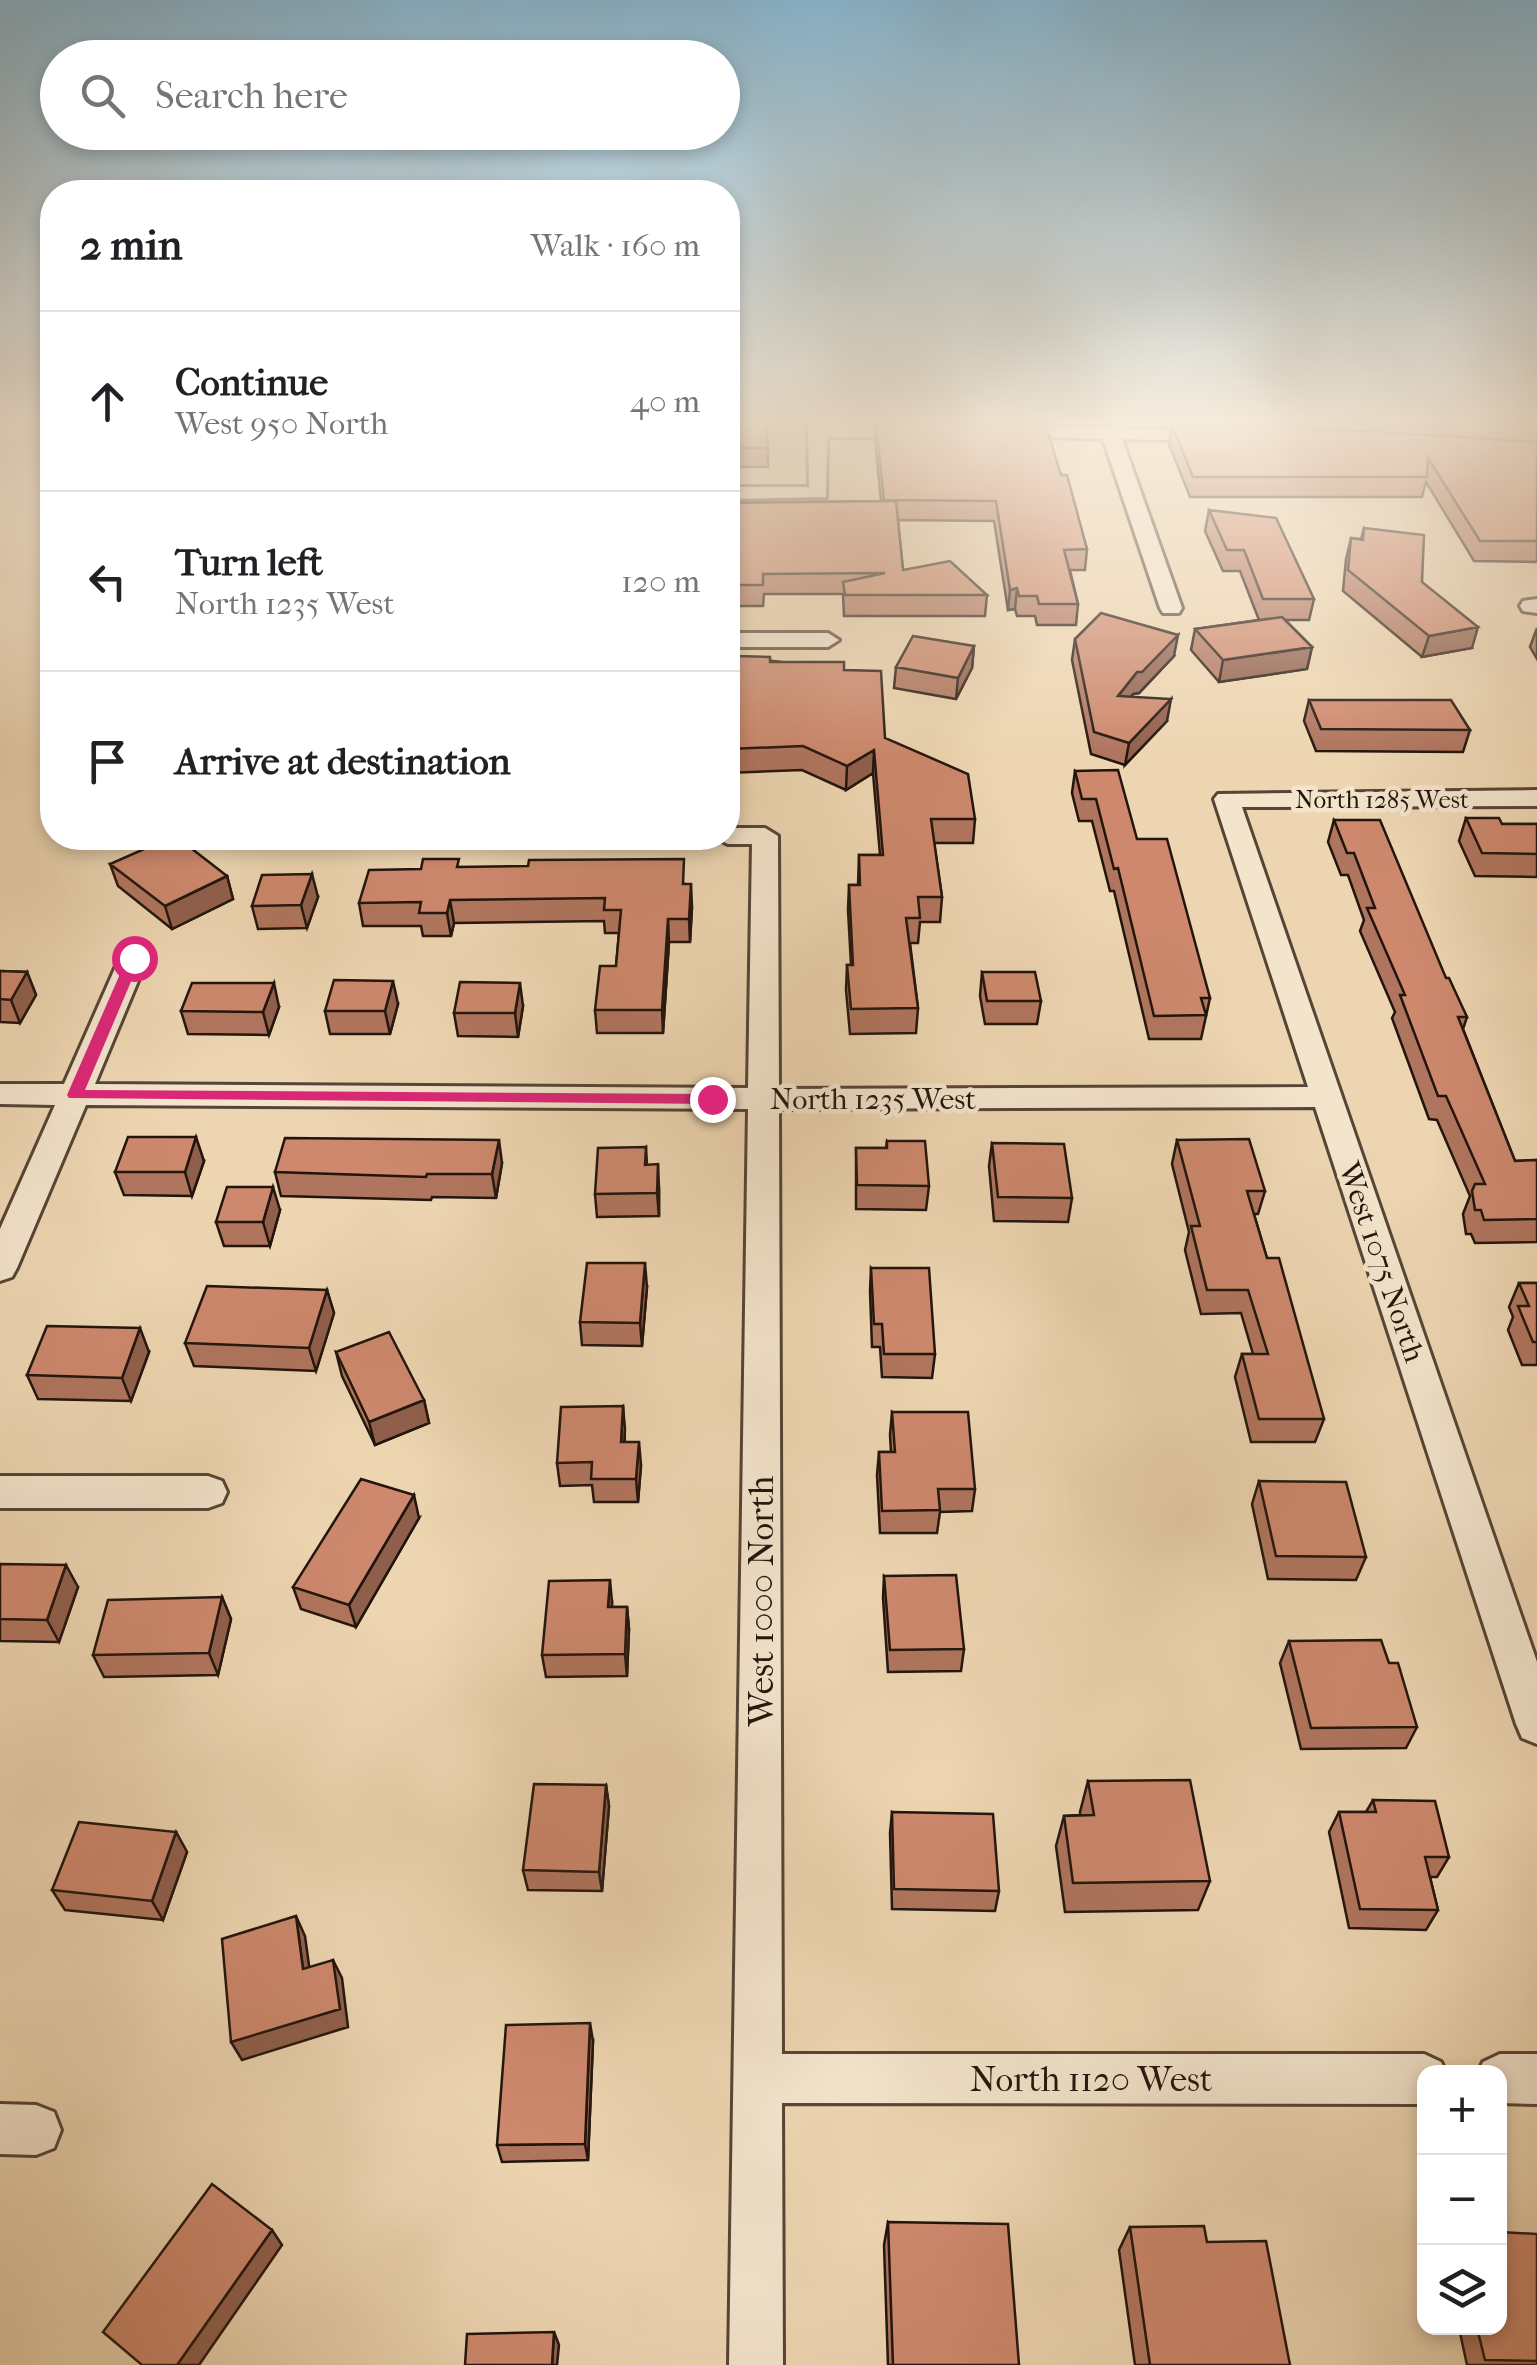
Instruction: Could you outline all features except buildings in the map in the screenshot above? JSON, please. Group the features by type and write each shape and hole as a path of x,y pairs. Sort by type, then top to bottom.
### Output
{"street":[{"path":"1145,533 1171,608"},
{"path":"740,640 828,640"},
{"name":"North 1285 West","path":"1227,799 1537,798"},
{"name":"West 1075 North","path":"1227,799 1537,1724"},
{"name":"West 1000 North","path":"746,836 764,1100 756,2365"},
{"path":"0,1268 134,958"},
{"name":"North 1235 West","path":"0,1094 764,1100 1327,1098"},
{"path":"0,1492 208,1492"},
{"name":"North 1120 West","path":"758,2078 1417,2079"},
{"path":"1507,2079 1537,2079"}],"route":[{"path":"134,958 75,1095 712,1099"}]}
